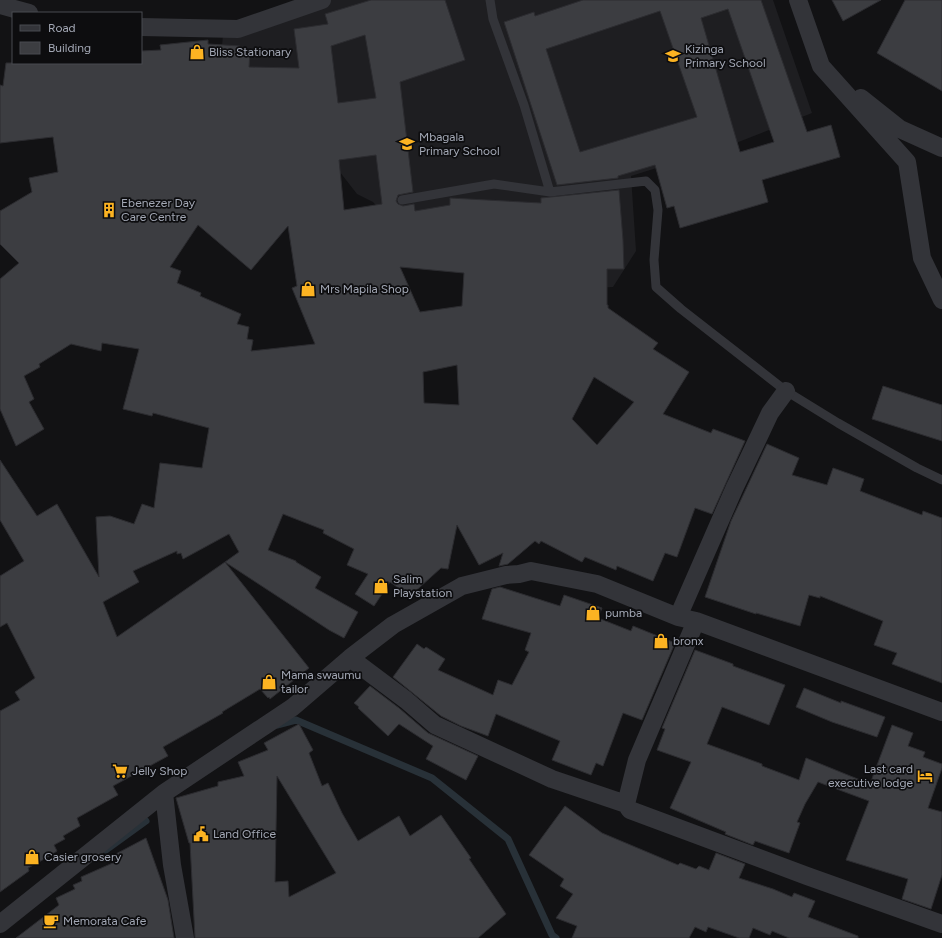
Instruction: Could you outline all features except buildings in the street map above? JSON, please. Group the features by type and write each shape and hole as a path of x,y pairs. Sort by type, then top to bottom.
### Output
{"street":[{"path":"142,27 238,29 322,0"},
{"path":"798,0 821,66 907,162 922,258 942,300"},
{"path":"5,4 25,12"},
{"path":"821,66 900,129 942,148"},
{"path":"678,617 734,489 770,413 786,391"},
{"path":"0,924 164,793 293,707 350,658 393,625 462,586 506,575 531,571 597,584 678,617 696,621 942,712"},
{"path":"626,804 637,760 696,621"},
{"path":"350,658 406,700 435,725 552,779 626,804 630,810 807,876 942,924"},
{"path":"164,793 172,865 185,938"}],"lane":[{"path":"490,0 493,19 524,105 550,192"},
{"path":"402,200 494,184 550,192 646,181 655,190 658,210 654,260 656,287 681,309 786,391 838,423 917,468 942,480"}],"shaded area":[{"name":"Mbagala Primary School","path":"310,0 773,0 812,113 736,143 631,176 636,251 613,287 507,292 396,228 373,202 357,194 336,167 221,56 223,35"}],"waterway":[{"path":"277,725 296,720 432,778 508,839 552,935 556,938"},
{"path":"106,850 146,821"}],"place":[{"name":"Bliss Stationary","path":"197,52"},
{"name":"Kizinga Primary School","path":"673,56"},
{"name":"Mbagala Primary School","path":"407,144"},
{"name":"Ebenezer Day Care Centre","path":"109,210"},
{"name":"Mrs Mapila Shop","path":"308,289"},
{"name":"Salim Playstation","path":"381,586"},
{"name":"pumba","path":"593,613"},
{"name":"bronx","path":"661,641"},
{"name":"Mama swaumu tailor","path":"269,682"},
{"name":"Jelly Shop","path":"120,771"},
{"name":"Last card executive lodge","path":"925,776"},
{"name":"Land Office","path":"201,834"},
{"name":"Casier grosery","path":"32,857"},
{"name":"Memorata Cafe","path":"51,921"}]}
